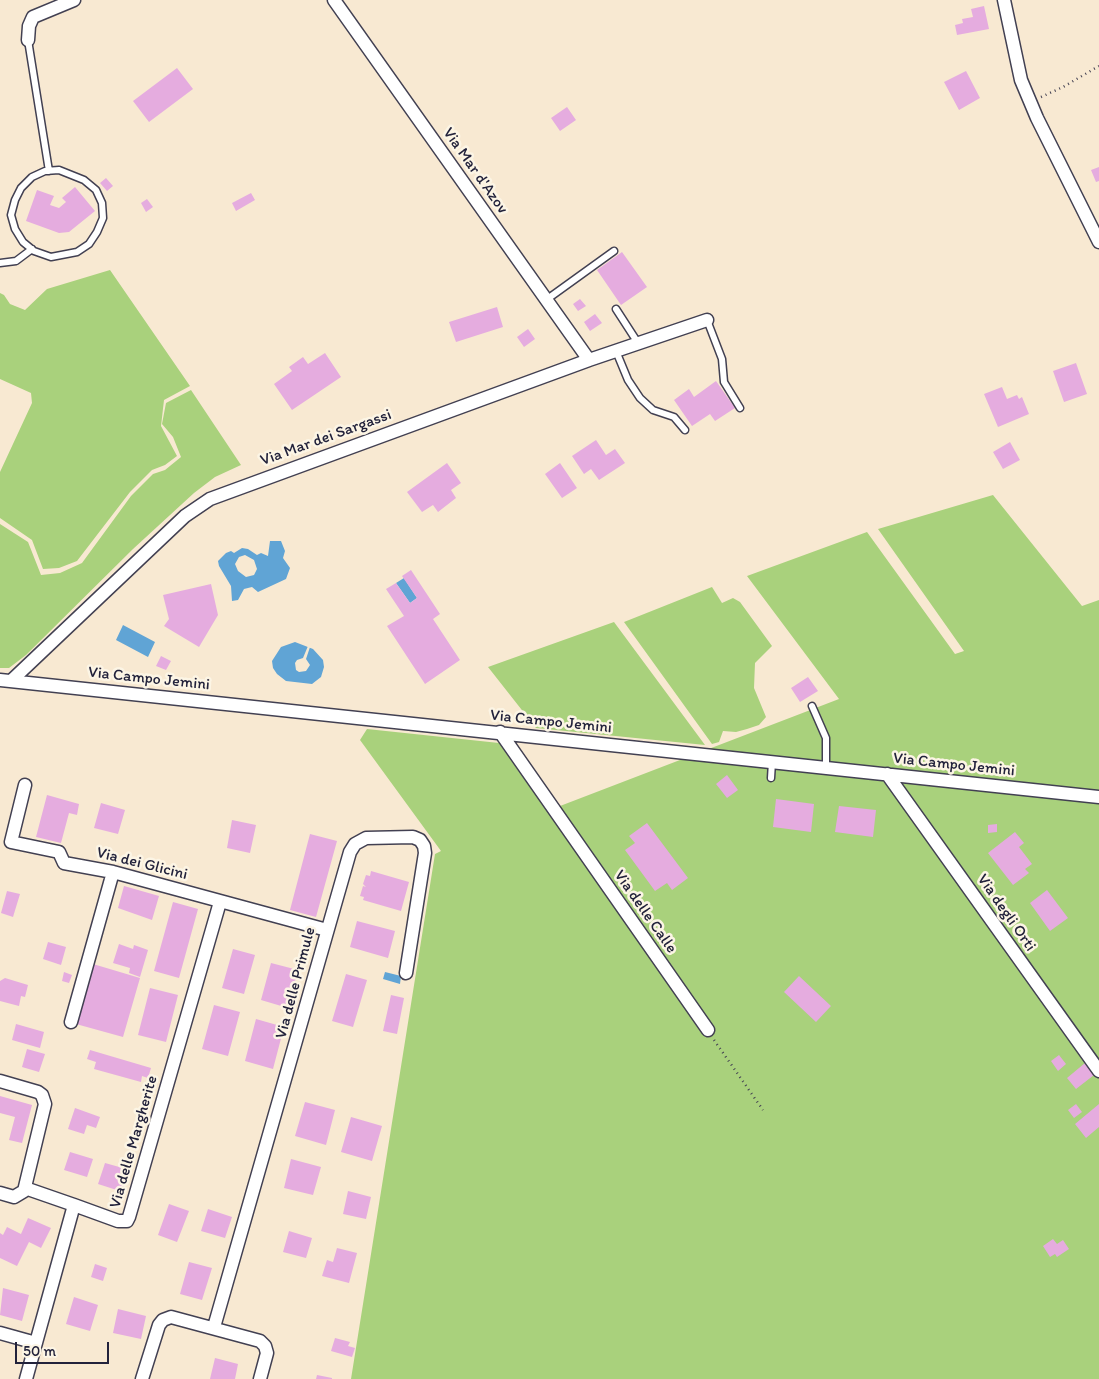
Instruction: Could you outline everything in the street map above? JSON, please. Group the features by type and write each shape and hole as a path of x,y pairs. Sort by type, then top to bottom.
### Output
{"street":[{"path":"28,40 29,26 33,17 74,0"},
{"name":"Via Mar d'Azov","path":"334,0 589,360"},
{"path":"1004,0 1020,80 1099,242"},
{"name":"Via Mar dei Sargassi","path":"6,680 185,516 202,503 223,493 589,360 707,320"},
{"name":"Via Campo Jemini","path":"6,680 1099,797"},
{"name":"Via delle Calle","path":"500,732 708,1030"},
{"name":"Via degli Orti","path":"887,774 1099,1072"},
{"name":"Via dei Glicini","path":"25,785 11,842 59,852 64,863 113,872 327,930"},
{"name":"Via delle Primule","path":"214,1327 270,1139 350,852 355,844 373,837 413,837 420,840 425,853 406,973"},
{"path":"71,1022 113,872"},
{"name":"Via delle Margherite","path":"74,1205 118,1221 127,1221 130,1217 220,902"},
{"path":"0,1081 38,1092 45,1101 25,1188 17,1196 0,1193"},
{"path":"25,1188 74,1205 26,1379"},
{"path":"142,1379 157,1330 163,1320 174,1317 258,1340 264,1344 267,1353 260,1379"},
{"path":"0,1333 36,1343"}],"lane":[{"path":"28,40 49,171"},
{"path":"59,170 72,174 96,190 102,203 103,218 98,232 89,244 77,252 51,257 32,249 23,242 15,230 11,216 14,200 21,188 32,177 49,171 59,170"},
{"path":"0,264 16,261 32,249"},
{"path":"546,300 614,252"},
{"path":"616,310 638,343"},
{"path":"707,320 718,343 724,382 740,408"},
{"path":"616,351 628,380 640,398 653,410 674,417 685,430"},
{"path":"812,706 826,738 826,768"},
{"path":"771,778 772,762"}],"path":[{"path":"1030,102 1063,87 1099,66"},
{"path":"708,1030 764,1110"}],"green space":[{"path":"110,270 190,386 164,400 161,426 177,456 165,465 152,470 130,492 77,561 59,568 43,569 32,540 0,518 0,472 32,403 31,393 0,379 0,293 4,295 10,304 25,310 47,289"},
{"path":"191,390 241,465 215,477 194,493 133,549 26,655 9,668 0,668 0,524 28,542 41,575 60,573 82,563 131,496 153,474 165,470 181,457 173,437 162,424 166,403"},
{"path":"993,495 1082,606 1099,600 1099,1379 351,1379 435,854 441,851 360,740 367,729 499,743 547,811 839,699 747,576 867,532 955,654 964,651 878,529"},
{"path":"712,587 722,603 733,598 740,602 772,646 755,663 754,688 766,717 759,725 747,729 736,732 723,731 719,742 712,744 624,622"},
{"path":"614,622 705,745 536,728 488,667"}],"water":[{"path":"270,541 281,541 285,551 283,558 290,568 286,579 258,592 252,587 244,589 238,600 232,601 231,586 218,561 226,553 231,551 234,553 242,548 248,549 257,555 261,553 268,556","holes":["245,555 254,560 257,569 254,575 246,577 238,571 235,564 239,557"]},
{"path":"404,578 417,598 410,603 396,583"},
{"path":"123,625 155,642 148,657 116,640"},
{"path":"295,642 313,649 323,660 324,667 321,677 312,684 286,681 273,668 272,661 281,647"},
{"path":"385,972 401,976 400,984 383,979"}],"pier":[{"path":"308,646 310,647 306,659 310,665 306,671 299,672 296,670 295,663 303,658"}],"building":[{"path":"984,6 989,29 957,35 955,25 963,23 962,19 973,17 971,9"},
{"path":"177,68 193,89 149,122 133,101"},
{"path":"966,71 980,98 959,110 944,82"},
{"path":"567,107 576,120 560,131 551,118"},
{"path":"1099,167 1099,181 1096,182 1091,170"},
{"path":"106,178 113,186 107,191 100,183"},
{"path":"75,187 95,211 69,232 59,233 26,221 37,190 54,196 50,205 59,208 66,202 62,198"},
{"path":"251,193 255,200 236,211 232,203"},
{"path":"147,199 153,207 146,212 141,203"},
{"path":"622,252 647,287 621,305 597,270"},
{"path":"580,299 586,306 578,311 573,304"},
{"path":"497,307 503,327 456,342 449,322"},
{"path":"595,314 602,323 590,331 584,322"},
{"path":"528,329 535,339 524,347 517,337"},
{"path":"325,353 341,377 292,410 274,384 292,371 289,367 303,357 308,364"},
{"path":"1076,363 1087,394 1064,402 1053,371"},
{"path":"716,381 735,408 715,421 710,414 692,426 674,400 689,389 694,397"},
{"path":"1002,387 1007,399 1017,395 1019,399 1022,397 1029,414 998,427 984,394"},
{"path":"596,440 606,455 615,449 625,463 599,480 591,469 584,474 572,456"},
{"path":"1010,442 1020,460 1003,469 993,452"},
{"path":"447,463 461,483 451,490 456,498 438,512 433,505 422,512 407,492"},
{"path":"560,463 577,488 562,498 545,474"},
{"path":"411,570 440,614 433,619 460,660 425,684 387,626 404,616 386,589 396,583 410,603 417,598 402,576"},
{"path":"211,584 218,615 199,647 164,626 169,619 163,595"},
{"path":"161,656 171,661 166,670 156,666"},
{"path":"808,677 818,691 800,702 791,688"},
{"path":"727,775 738,790 727,798 716,784"},
{"path":"47,795 79,804 77,815 69,813 61,843 36,837"},
{"path":"776,799 814,804 811,832 773,827"},
{"path":"101,803 125,810 118,834 94,828"},
{"path":"839,806 876,810 873,837 835,832"},
{"path":"232,820 256,825 250,853 227,848"},
{"path":"647,823 688,878 672,890 667,883 655,891 625,850 635,843 629,836"},
{"path":"997,824 997,832 988,833 988,825"},
{"path":"1015,832 1024,843 1019,847 1032,864 1025,869 1029,873 1013,885 988,853"},
{"path":"310,834 337,841 316,917 290,910"},
{"path":"371,871 409,882 401,911 363,900 364,897 360,896 363,886 366,887 363,884 366,875 370,876"},
{"path":"124,886 159,896 152,920 118,908"},
{"path":"1047,890 1068,918 1050,931 1030,903"},
{"path":"7,891 20,894 13,917 1,913"},
{"path":"173,902 198,909 179,978 154,971"},
{"path":"357,921 395,931 388,958 350,947"},
{"path":"48,942 66,947 61,965 43,959"},
{"path":"119,944 133,949 134,945 148,950 140,977 129,973 130,968 113,963"},
{"path":"233,949 255,955 244,994 222,988"},
{"path":"271,963 298,970 288,1008 261,1000"},
{"path":"93,964 140,978 123,1037 76,1024"},
{"path":"64,972 72,975 69,983 62,981"},
{"path":"346,974 367,980 353,1027 332,1021"},
{"path":"799,976 831,1006 816,1022 784,992"},
{"path":"5,978 28,985 25,997 21,996 19,1006 0,1001 0,981"},
{"path":"150,988 178,995 166,1042 138,1035"},
{"path":"391,995 404,998 397,1034 383,1031"},
{"path":"214,1005 240,1012 228,1056 202,1049"},
{"path":"256,1019 284,1027 273,1069 245,1061"},
{"path":"16,1024 44,1032 40,1048 12,1040"},
{"path":"27,1049 45,1054 39,1072 22,1067"},
{"path":"90,1050 151,1068 148,1078 142,1076 141,1082 94,1069 96,1062 87,1059"},
{"path":"1059,1055 1066,1064 1058,1071 1051,1061"},
{"path":"1085,1063 1094,1075 1076,1089 1067,1078"},
{"path":"0,1096 32,1105 22,1143 9,1140 15,1117 0,1113"},
{"path":"305,1102 335,1110 326,1145 295,1136"},
{"path":"1076,1104 1082,1112 1074,1118 1068,1110"},
{"path":"1099,1104 1099,1127 1086,1138 1075,1124"},
{"path":"75,1108 100,1117 96,1128 87,1125 84,1134 68,1129"},
{"path":"351,1117 382,1126 372,1161 341,1152"},
{"path":"70,1152 93,1159 87,1177 64,1170"},
{"path":"291,1159 321,1167 313,1195 284,1188"},
{"path":"105,1163 130,1170 123,1192 98,1184"},
{"path":"348,1191 371,1197 366,1219 343,1214"},
{"path":"169,1204 189,1211 177,1242 158,1235"},
{"path":"208,1209 232,1217 225,1238 201,1231"},
{"path":"28,1218 51,1228 41,1248 29,1242 17,1266 0,1258 0,1233 3,1235 7,1227 21,1234"},
{"path":"289,1231 312,1238 306,1258 283,1252"},
{"path":"1053,1239 1057,1244 1063,1240 1069,1249 1057,1257 1055,1254 1050,1257 1043,1246"},
{"path":"337,1248 357,1253 349,1283 322,1276 327,1260 333,1262"},
{"path":"189,1262 212,1268 202,1300 180,1294"},
{"path":"95,1264 107,1268 103,1281 91,1277"},
{"path":"3,1288 29,1295 22,1321 0,1315"},
{"path":"74,1297 98,1305 90,1331 66,1324"},
{"path":"118,1309 146,1316 141,1339 113,1333"},
{"path":"335,1338 350,1342 348,1346 355,1348 352,1357 331,1351"},
{"path":"215,1358 238,1364 235,1379 210,1379"},
{"path":"317,1375 332,1378 332,1379 316,1379"}]}
